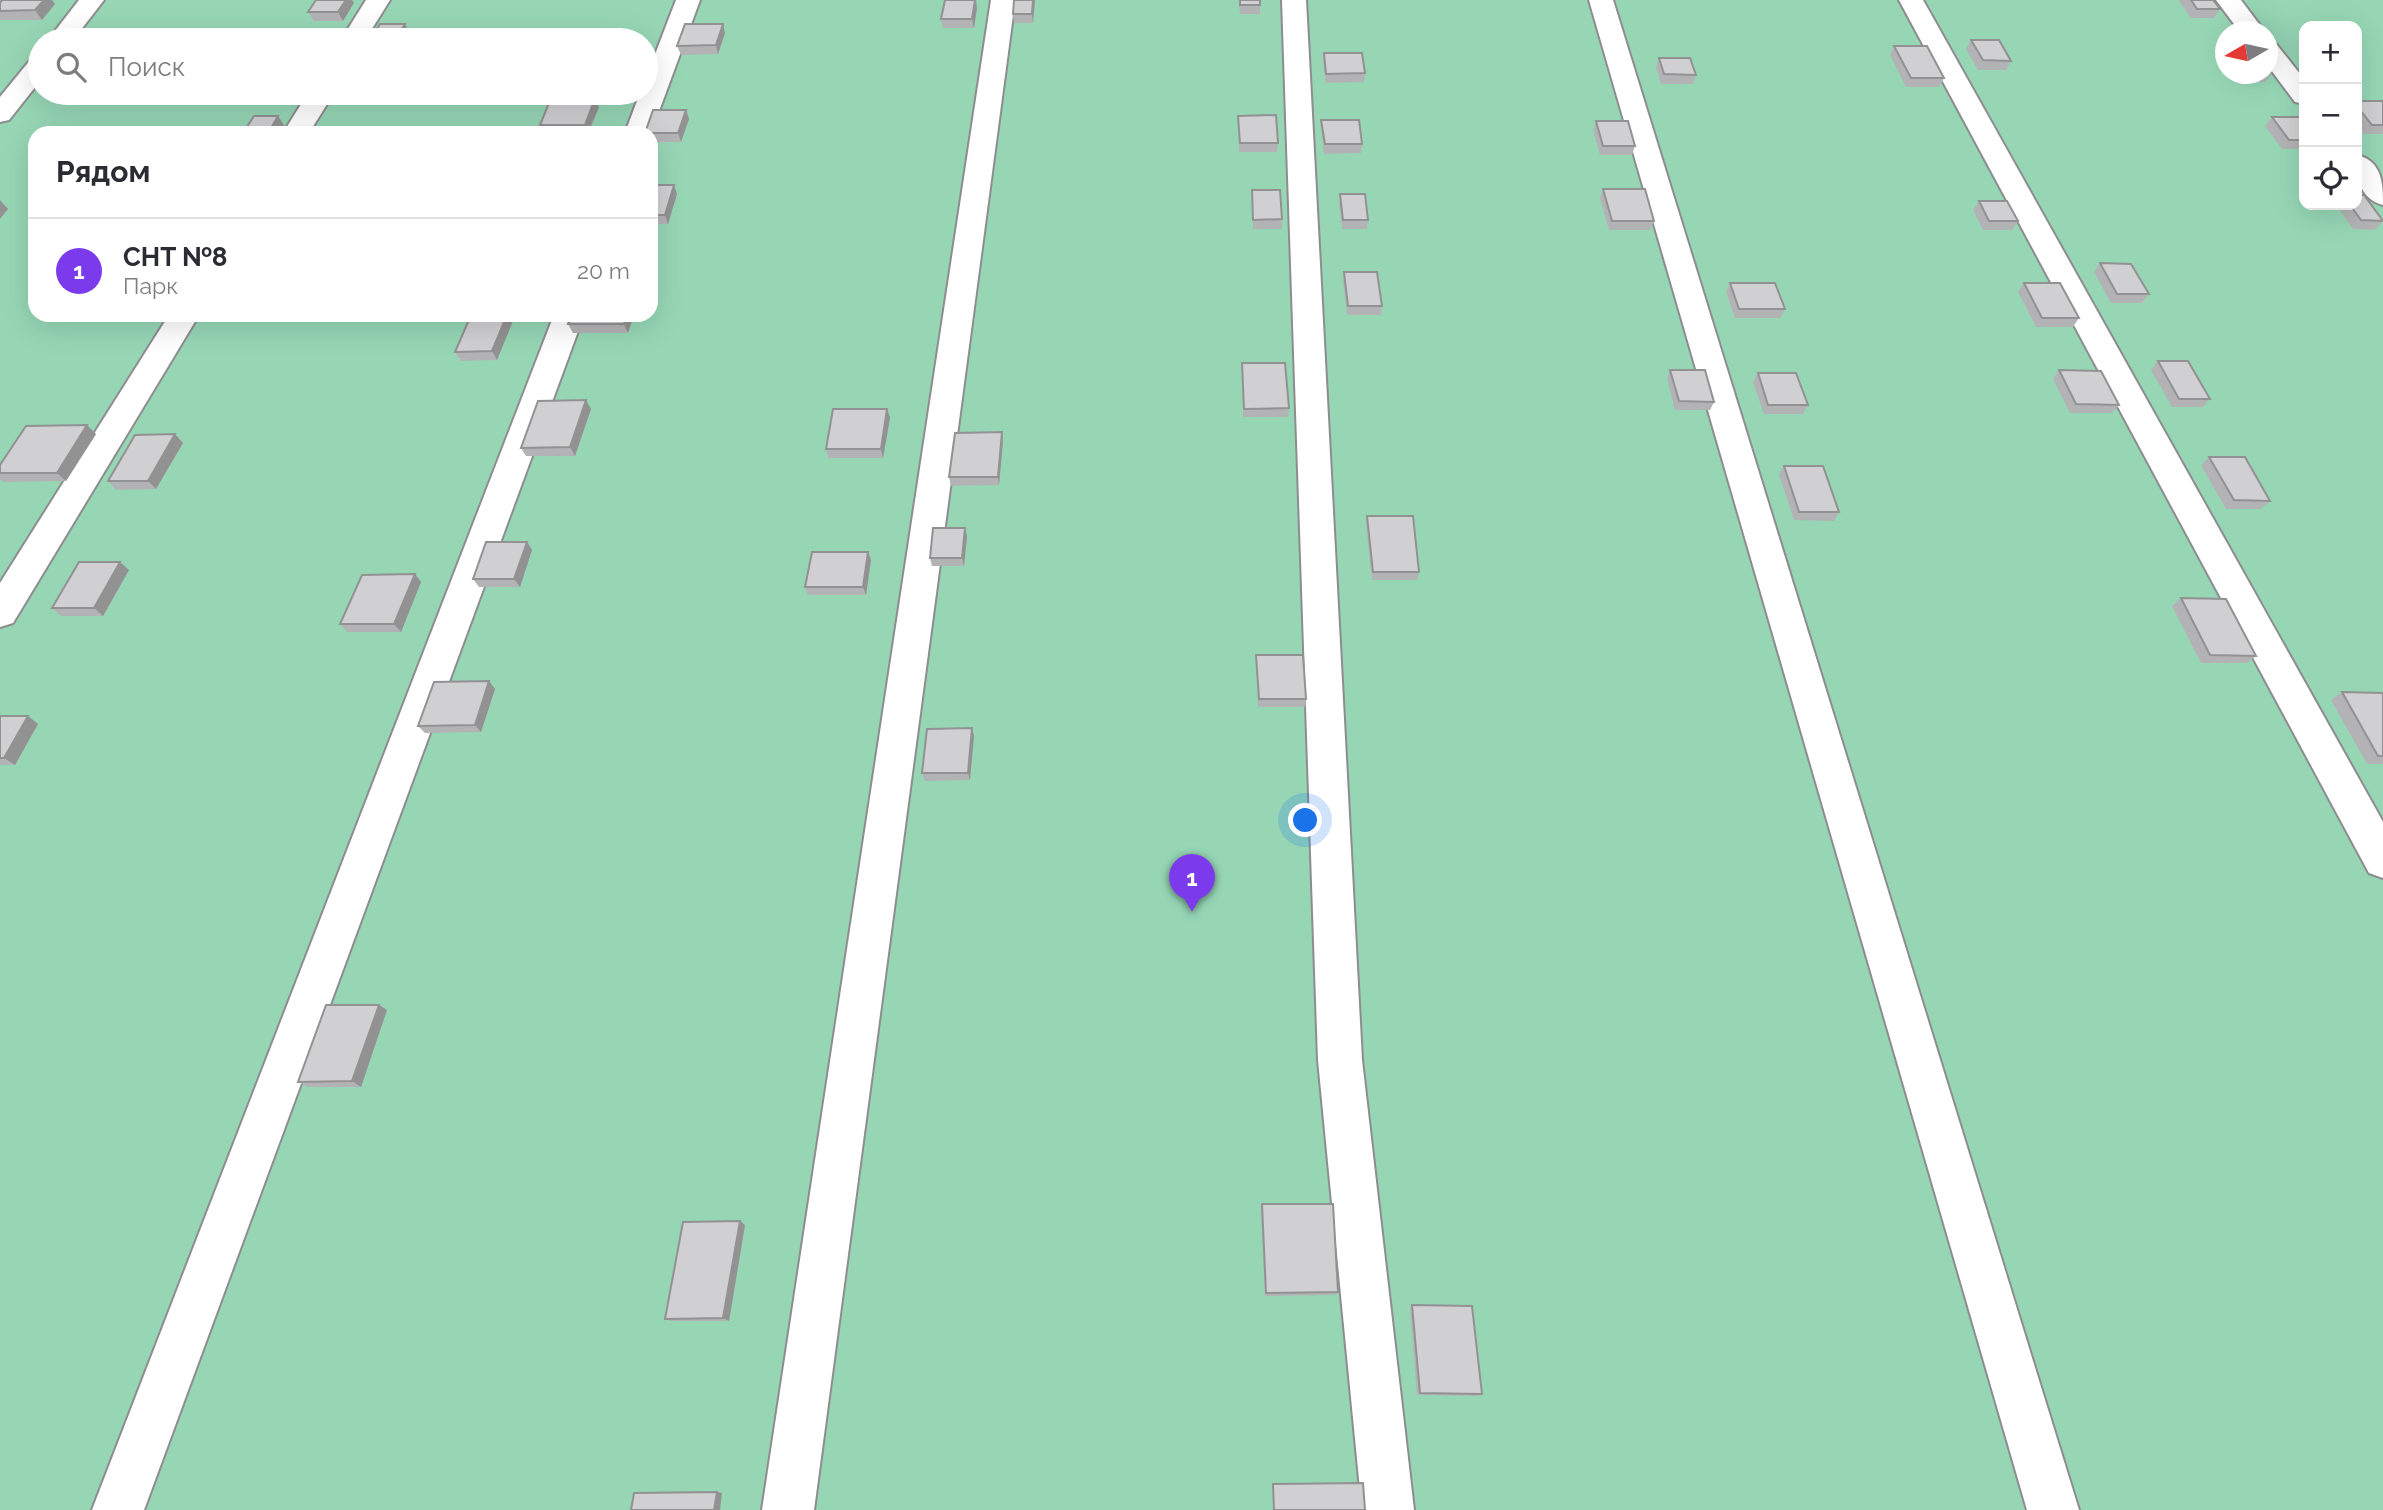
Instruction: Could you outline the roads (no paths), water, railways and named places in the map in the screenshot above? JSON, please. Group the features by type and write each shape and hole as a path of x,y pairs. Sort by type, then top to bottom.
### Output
{"street":[{"path":"70,28 92,0"},
{"path":"360,28 378,0"},
{"path":"658,80 688,0"},
{"path":"788,1510 1003,0"},
{"path":"1294,0 1340,1060 1388,1510"},
{"path":"1601,0 2053,1510"},
{"path":"1911,0 2383,860"},
{"path":"2228,0 2244,21"},
{"path":"2278,64 2299,90"},
{"path":"0,114 28,79"},
{"path":"300,126 314,105"},
{"path":"641,126 649,105"},
{"path":"2362,169 2383,196"},
{"path":"0,613 180,322"},
{"path":"118,1510 566,322"}],"place":[{"name":"СНТ №8","path":"1192,912"}]}
